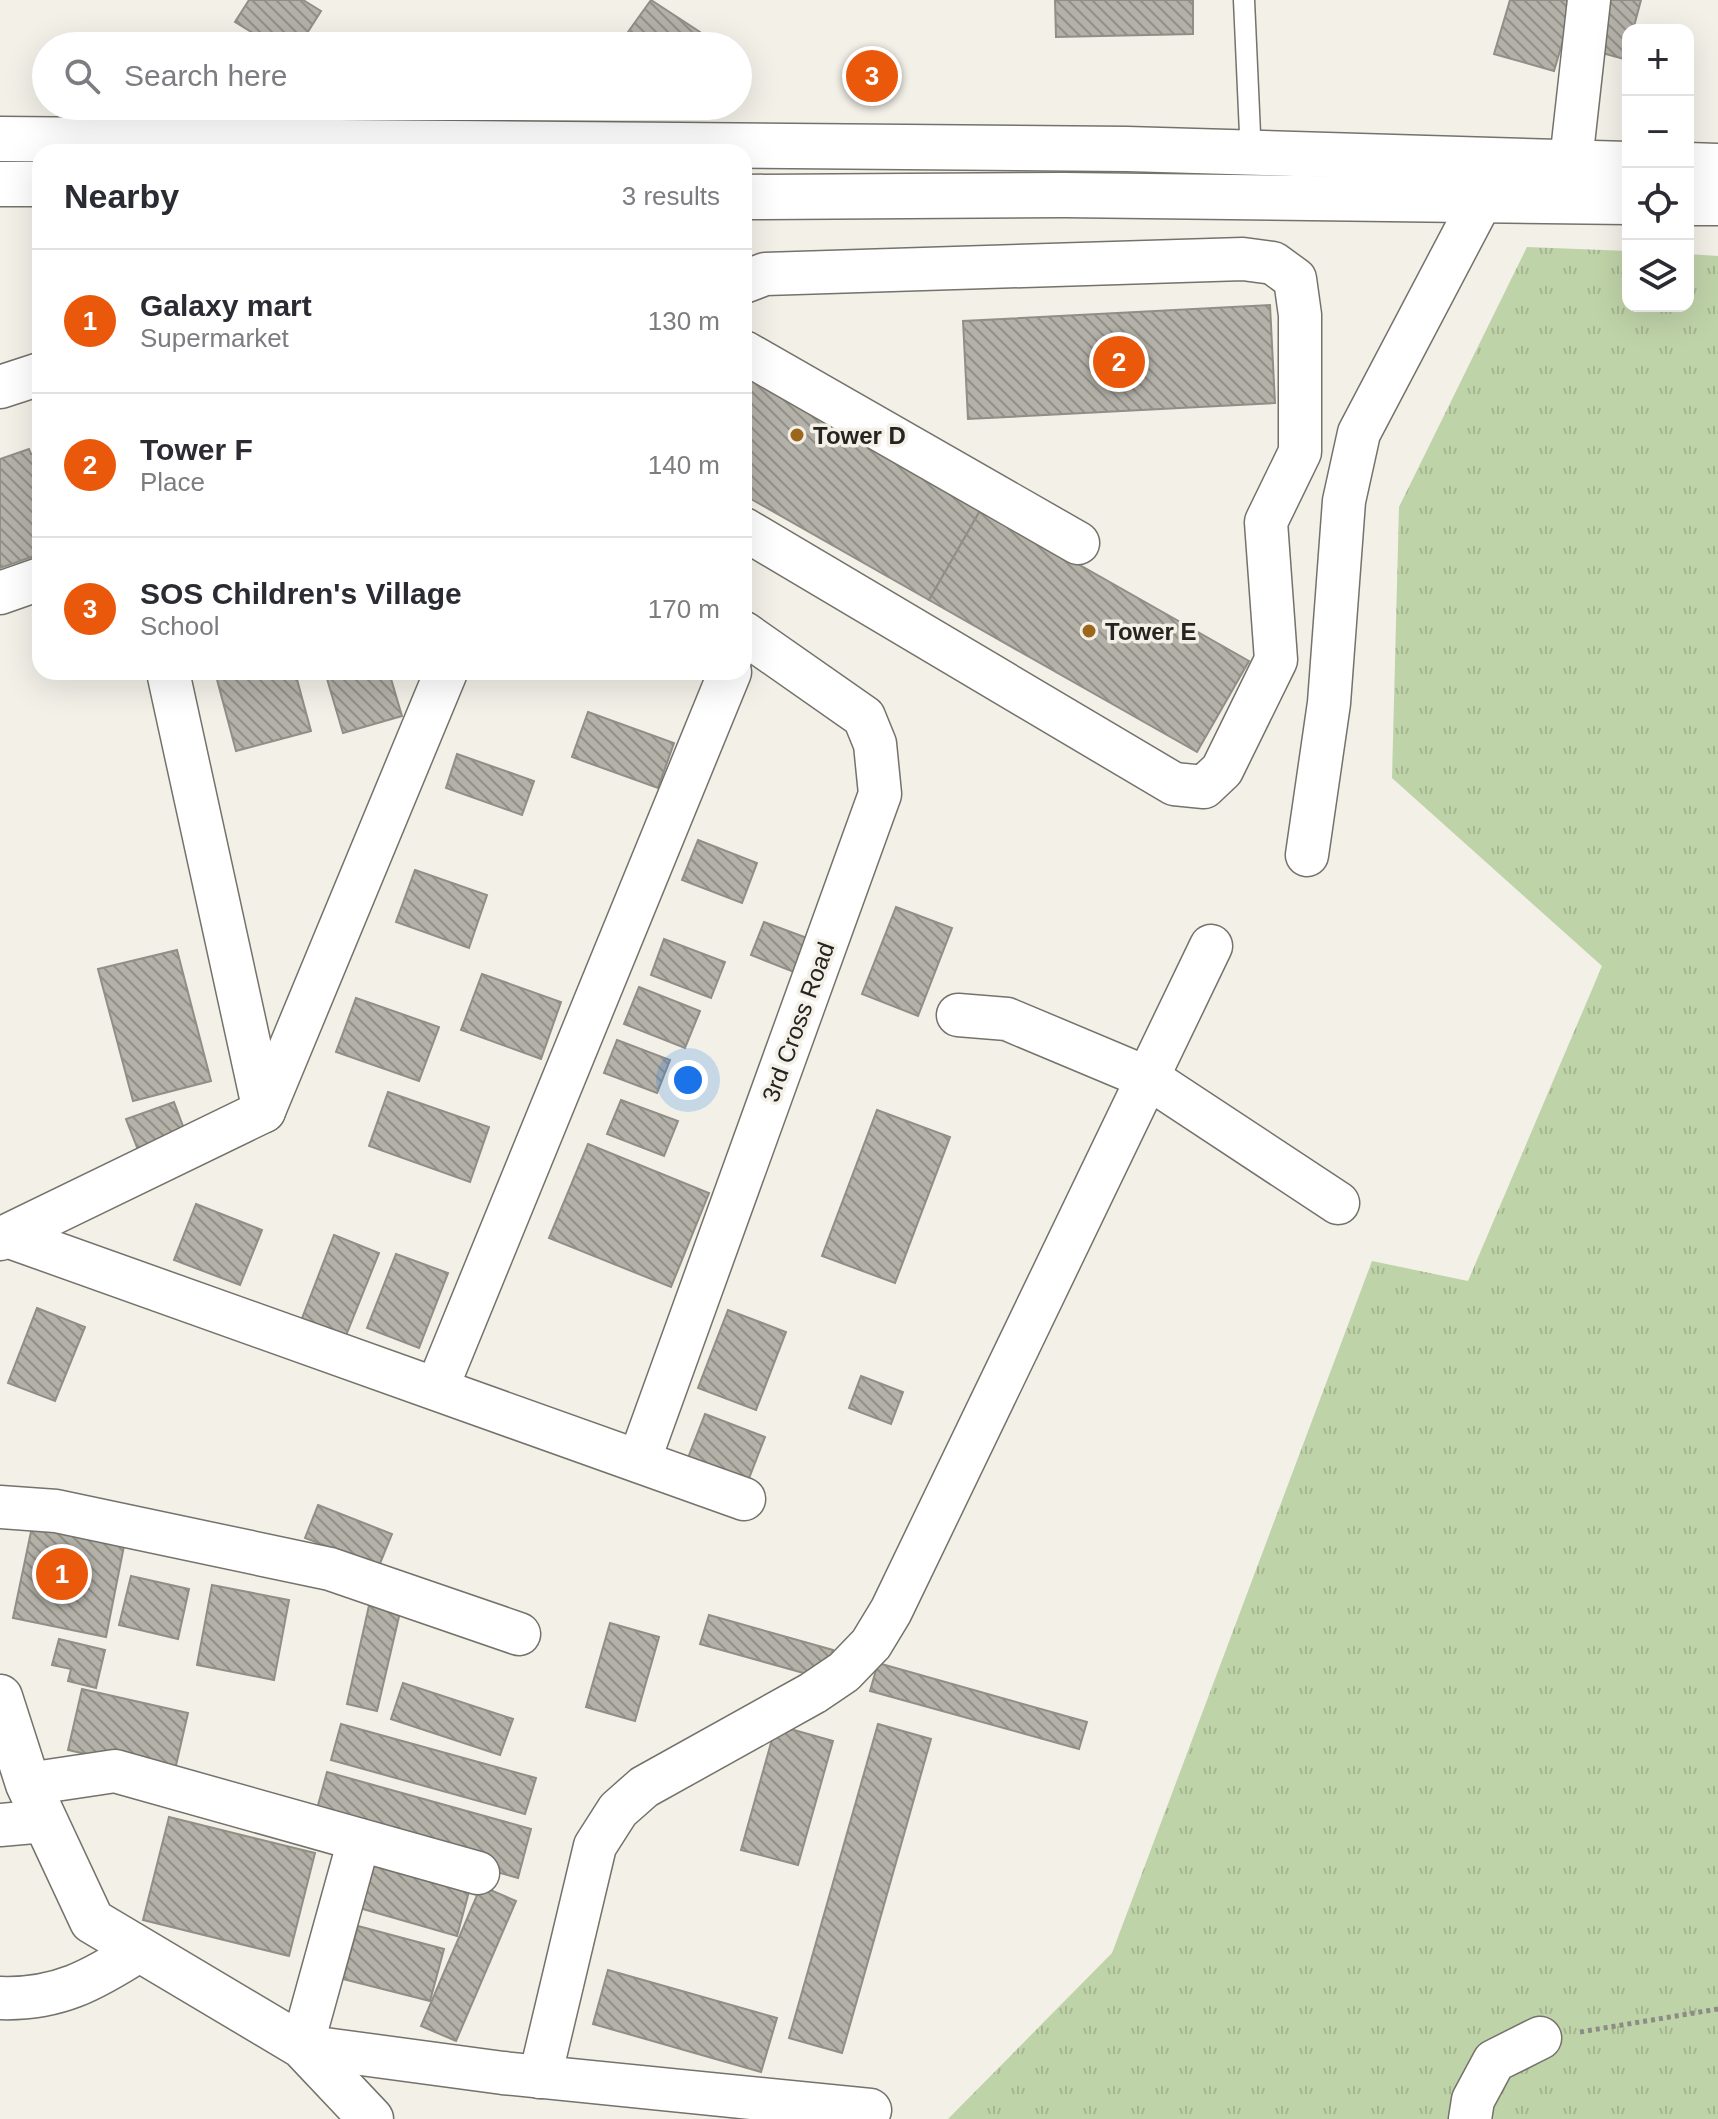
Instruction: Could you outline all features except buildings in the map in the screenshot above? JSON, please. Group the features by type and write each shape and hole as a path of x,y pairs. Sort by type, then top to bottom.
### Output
{"main road":[{"path":"0,139 341,144"},
{"path":"752,149 1251,153 1568,181 1622,200"},
{"path":"1694,165 1718,166"},
{"path":"752,197 1482,199 1622,166"},
{"path":"0,184 32,184"},
{"path":"1694,203 1718,203"},
{"path":"0,1697 37,1802 92,1921 302,2046 371,2119"}],"street":[{"path":"1568,181 1589,0"},
{"path":"1307,855 1329,703 1344,501 1359,433 1482,199"},
{"path":"752,279 765,274 1243,259 1273,263 1295,279 1300,315 1300,452 1266,522 1276,660 1222,770 1204,787 1174,784 752,534"},
{"path":"752,357 1078,543"},
{"path":"0,387 32,377"},
{"path":"0,593 32,582"},
{"name":"3rd Cross Road","path":"639,1461 880,794 875,744 864,717 752,640"},
{"path":"170,680 264,1111"},
{"path":"4,1237 264,1111 443,680"},
{"path":"437,1388 727,680"},
{"path":"540,2077 595,1846 618,1810 644,1787 813,1693 844,1672 871,1644 891,1611 1150,1079 1211,946"},
{"path":"958,1015 1007,1019 1150,1079 1338,1203"},
{"path":"4,1237 744,1499"},
{"path":"0,1507 56,1511 330,1569 519,1634"},
{"path":"0,1825 37,1802 115,1771 478,1873"},
{"path":"359,1840 302,2046 540,2077 870,2110"},
{"path":"0,1998 28,1999 85,1985 140,1950"},
{"path":"1470,2119 1473,2100 1494,2061 1540,2038"}],"lane":[{"path":"1244,0 1252,197"}],"path":[{"path":"1540,2038 1718,2009"}],"green space":[{"path":"1527,247 1622,251 1622,312 1694,312 1694,254 1718,256 1718,2119 948,2119 1112,1953 1372,1261 1468,1281 1602,966 1392,778 1399,507"}],"place":[{"name":"SOS Children's Village","path":"872,76"},
{"name":"Tower F","path":"1119,362"},
{"name":"Tower D","path":"797,435"},
{"name":"Tower E","path":"1089,631"},
{"name":"Galaxy mart","path":"62,1574"}]}
